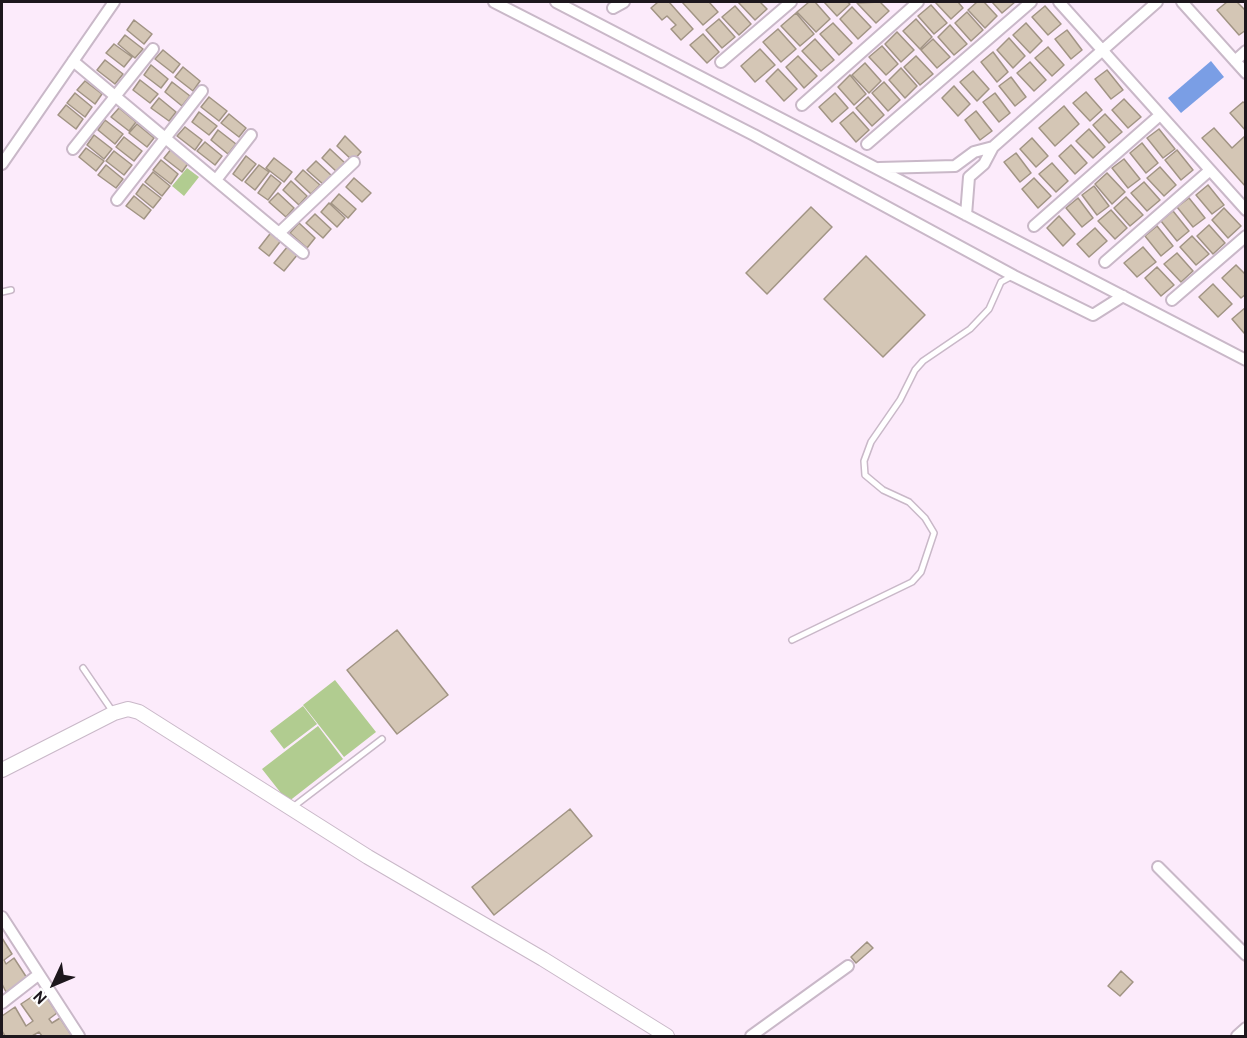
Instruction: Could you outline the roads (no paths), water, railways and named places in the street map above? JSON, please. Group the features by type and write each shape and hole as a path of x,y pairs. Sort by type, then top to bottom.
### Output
{"street":[{"path":"2,164 114,2"},
{"path":"494,2 754,135 1014,276 1093,315 1122,296"},
{"path":"556,2 1245,360"},
{"path":"613,8 624,2"},
{"path":"721,62 791,2"},
{"path":"802,105 918,2"},
{"path":"867,144 1031,2"},
{"path":"1059,2 1245,210"},
{"path":"966,214 969,177 984,164 993,147 1157,2"},
{"path":"1182,2 1245,73"},
{"path":"73,149 153,49"},
{"path":"1234,61 1245,51"},
{"path":"73,61 303,253"},
{"path":"117,200 202,91"},
{"path":"1034,226 1160,115"},
{"path":"216,180 251,135"},
{"path":"876,168 955,166 974,152 993,147"},
{"path":"279,233 354,162"},
{"path":"1105,262 1209,171"},
{"path":"1172,300 1245,236"},
{"path":"2,770 114,713 128,709 140,712 292,808 667,1036"},
{"path":"1158,867 1245,954"},
{"path":"2,917 79,1036"},
{"path":"751,1036 848,966"},
{"path":"2,1003 38,975"},
{"path":"1237,1036 1245,1028"}],"lane":[{"path":"792,640 912,582 921,572 934,533 925,518 909,502 883,490 865,475 864,461 871,442 900,400 915,370 923,361 970,329 988,309 1001,282 1014,276"},
{"path":"2,292 11,290"},
{"path":"83,668 114,713"},
{"path":"292,808 382,739"}],"water":[{"path":"1211,61 1224,77 1181,113 1168,98"}]}
